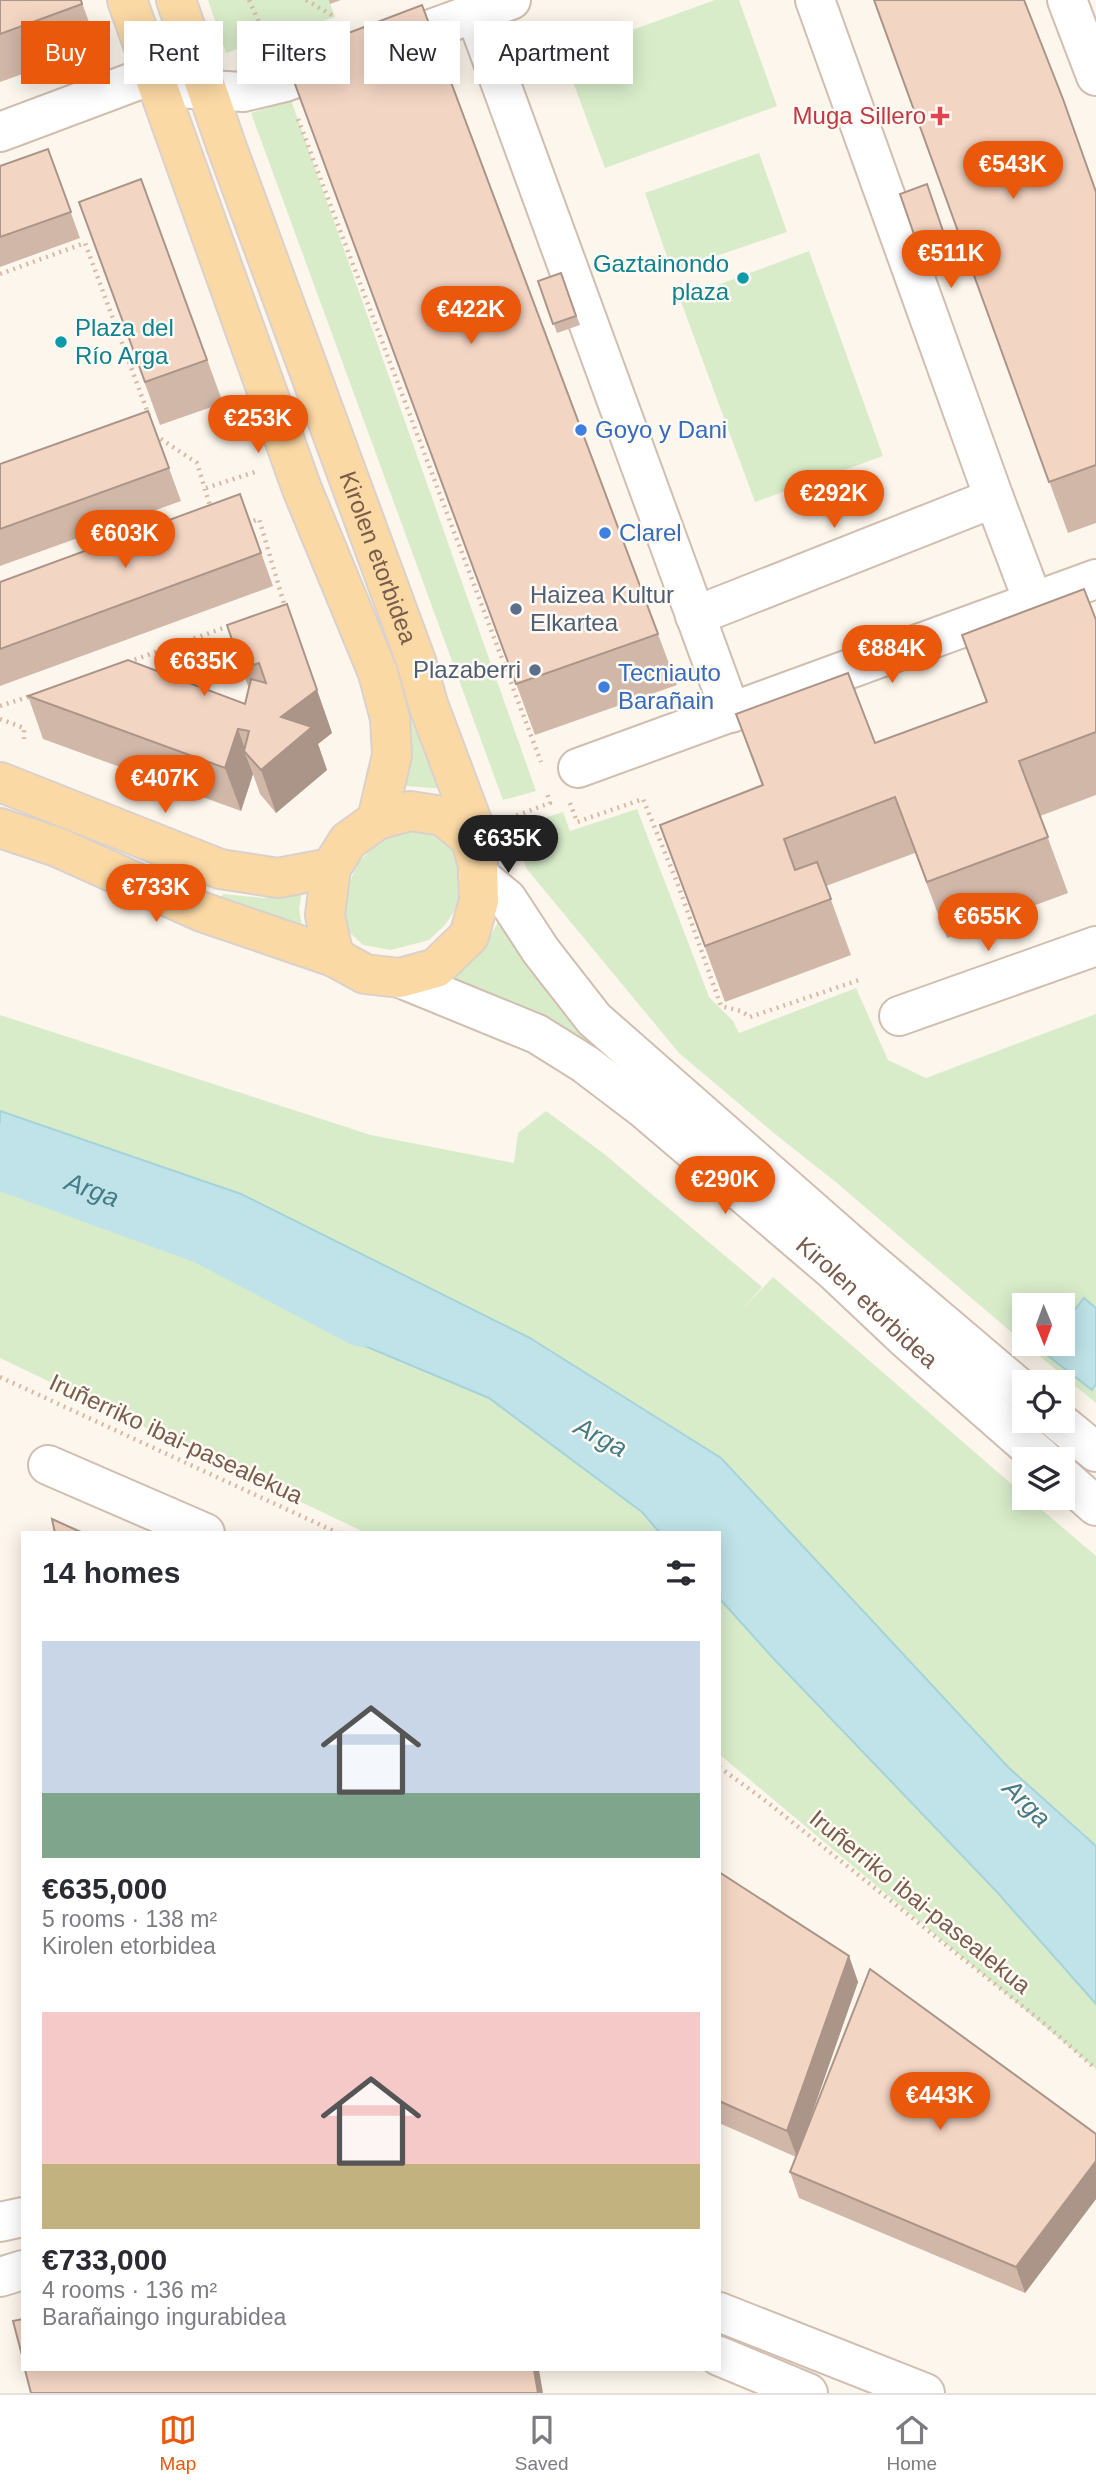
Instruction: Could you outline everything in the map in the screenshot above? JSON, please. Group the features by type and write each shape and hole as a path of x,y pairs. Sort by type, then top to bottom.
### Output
{"main road":[{"name":"Kirolen etorbidea","path":"127,0 134,21"},
{"name":"Kirolen etorbidea","path":"176,0 473,824 475,857"},
{"name":"Kirolen etorbidea","path":"156,84 302,489 378,673 390,718 392,755 377,820"},
{"path":"0,782 220,869 278,878 331,868"},
{"path":"0,828 57,847 202,912 334,957 365,974 400,978 436,968 469,936 479,901 475,857 443,816 410,811 377,820 348,841 331,868 325,915 334,957"}],"street":[{"path":"175,84 243,92 285,82 511,0"},
{"path":"815,0 1033,601"},
{"path":"1067,0 1096,76"},
{"path":"475,13 731,713"},
{"path":"0,132 146,84"},
{"path":"695,616 994,498"},
{"path":"564,780 731,713 1096,579"},
{"name":"Kirolen etorbidea","path":"475,857 541,951 594,1019 845,1240 1012,1382"},
{"path":"899,1016 1096,946"},
{"name":"Kirolen etorbidea","path":"400,978 537,1034 585,1064 643,1108 834,1270 906,1339 1029,1447"},
{"path":"1073,1433 1096,1452"},
{"path":"48,1465 200,1531"},
{"path":"1075,1487 1096,1506"},
{"path":"0,2222 21,2217"},
{"path":"0,2277 21,2271"},
{"path":"721,2313 925,2393"},
{"path":"721,2357 808,2393"}],"path":[{"path":"249,0 258,21"},
{"path":"306,0 335,17"},
{"path":"296,114 564,780 577,822 643,799 677,882 721,1006 741,1011 750,1017 859,979"},
{"path":"0,274 85,243 156,436 197,463 213,516"},
{"path":"143,441 156,436"},
{"path":"206,488 261,470"},
{"path":"239,526 259,519 285,607 272,611"},
{"path":"117,666 234,625"},
{"path":"0,706 39,693"},
{"path":"0,719 24,727 24,739"},
{"path":"506,820 551,803 543,784"},
{"name":"Iruñerriko ibai-pasealekua","path":"0,1377 334,1531"},
{"name":"Iruñerriko ibai-pasealekua","path":"721,1768 767,1802 1034,2015 1096,2069"}],"green space":[{"path":"208,0 329,0 335,17 323,21 237,21 237,49 226,53 223,44 223,21 215,21"},
{"path":"715,0 739,0 777,106 605,168 574,84 633,84 633,30"},
{"path":"291,100 536,791 503,800 251,113"},
{"path":"759,153 787,232 672,271 645,193"},
{"path":"809,251 883,456 755,502 680,299"},
{"path":"406,674 446,789 405,786 410,761 410,728 395,676"},
{"path":"637,809 709,997 733,1021 739,1033 856,988 888,1060 926,1078 1096,1014 1096,1403 1075,1386 1075,1370 1056,1370 1039,1356 1075,1356 1075,1293 1012,1293 1012,1333 679,1053 526,868 516,827 563,812 570,831"},
{"path":"414,828 434,831 456,846 461,884 457,907 445,925 429,940 391,950 363,945 346,929 346,892 357,864 382,838"},
{"path":"302,891 299,909 303,931 218,903 223,894 263,898"},
{"path":"501,917 1012,1399 1012,1416 493,996 453,978 483,949"},
{"path":"0,1015 371,1135 514,1163 518,1133 546,1111 603,1153 762,1287 740,1312 773,1277 1012,1485 1012,1510 1042,1510 1096,1556 1096,1846 1008,1767 721,1458 530,1338 241,1194 0,1111"},
{"path":"0,1186 103,1212 252,1239 348,1339 489,1398 642,1512 658,1531 362,1531 0,1358"},
{"path":"1033,1433 1050,1433 1061,1443 1057,1447 1050,1447"},
{"path":"721,1600 997,1892 1096,2004 1096,2069 721,1756"}],"water":[{"path":"0,1111 241,1194 530,1338 721,1458 1008,1767 1096,1846 1096,2004 997,1892 721,1600 721,1531 658,1531 642,1512 489,1398 348,1339 252,1239 103,1212 0,1186"},
{"path":"1084,1298 1096,1308 1096,1384 1092,1390 1075,1377 1075,1370 1066,1370 1048,1356 1075,1356 1075,1309"}],"building":[{"path":"0,0 81,0 82,4 36,21 21,21 21,26 0,34"},
{"path":"874,0 1024,0 1096,192 1096,465 1049,482"},
{"path":"422,5 428,21 380,21"},
{"path":"364,27 364,84 452,84 658,634 516,684 295,84 350,84 350,32"},
{"path":"48,149 71,212 0,237 0,166"},
{"path":"141,179 207,360 145,382 79,202"},
{"path":"927,184 944,234 917,243 900,194"},
{"path":"561,273 576,316 553,324 538,281"},
{"path":"148,411 169,468 0,529 0,464"},
{"path":"240,494 261,553 0,649 0,582"},
{"path":"1084,589 1096,620 1096,732 1019,761 1048,837 927,882 895,797 784,839 795,870 817,862 831,899 705,946 660,825 763,785 736,714 848,673 875,743 987,702 962,635"},
{"path":"287,604 317,690 281,717 312,727 261,770 244,751 249,731 238,729 225,768 28,696 128,660 245,704 251,679 266,683 259,663 242,669 227,625"},
{"path":"52,1519 79,1531 55,1531"},
{"path":"721,1873 849,1956 787,2131 721,2102"},
{"path":"870,1969 1096,2134 1096,2161 1016,2267 790,2172"},
{"path":"21,2319 21,2351 13,2321"},
{"path":"25,2371 534,2371 538,2393 31,2393"}],"waterway":[{"name":"Arga","path":"0,1156 208,1232 364,1314"}],"place":[{"name":"Muga Sillero","path":"940,116"},
{"name":"Gaztainondo plaza","path":"743,278"},
{"name":"Plaza del Río Arga","path":"61,342"},
{"name":"Goyo y Dani","path":"581,430"},
{"name":"Clarel","path":"605,533"},
{"name":"Haizea Kultur Elkartea","path":"516,609"},
{"name":"Plazaberri","path":"535,670"},
{"name":"Tecniauto Barañain","path":"604,687"}]}
